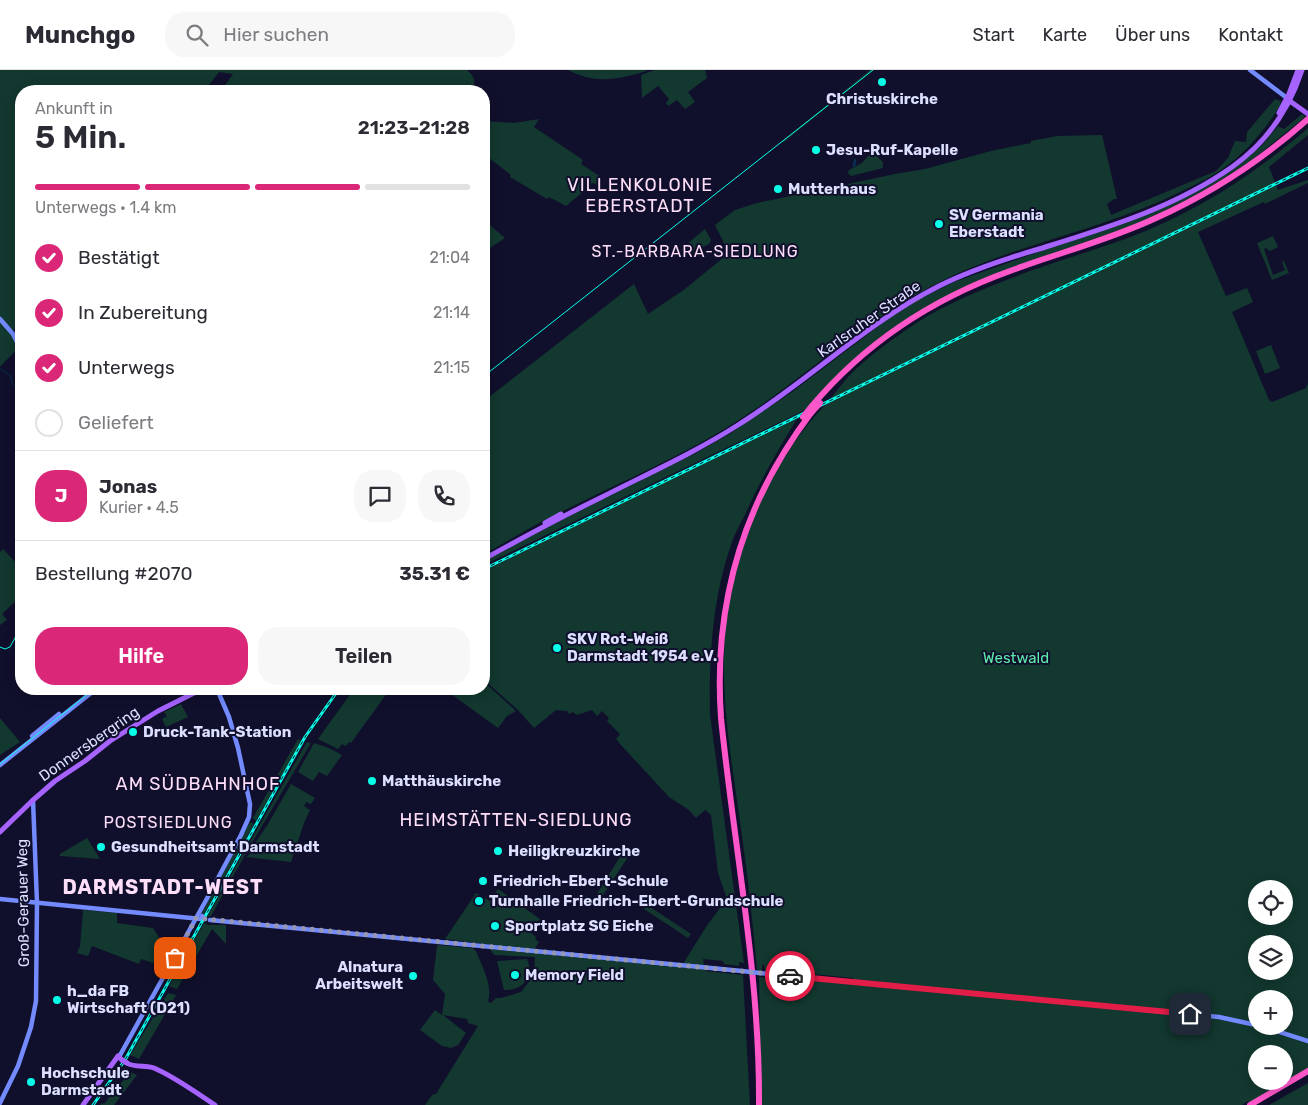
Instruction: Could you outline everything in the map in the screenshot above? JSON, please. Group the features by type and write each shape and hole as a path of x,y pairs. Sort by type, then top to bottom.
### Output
{"highway":[{"path":"757,1105 758,1044 754,979 721,718 719,669 726,601 732,574 750,518 776,464 811,410 853,363 895,329 941,301 1009,273 1122,232 1185,204 1244,170 1278,145 1308,119"},
{"path":"757,1105 751,994 742,904 719,734 716,646 724,590 730,564 744,524 770,467 803,417 855,366 898,332 954,298 1009,273 1129,233 1182,210 1245,174 1278,150 1308,124"},
{"path":"1250,1105 1308,1071"},
{"path":"1258,1105 1308,1075"}],"main road":[{"path":"1250,70 1308,114"},
{"name":"Karlsruher Straße","path":"490,555 585,505 664,467 715,439 799,384 893,313 936,288 993,264 1123,222 1204,185 1254,149 1270,132 1293,90 1300,70"},
{"path":"1278,92 1293,90 1294,98 1301,109"},
{"path":"1278,92 1282,100 1283,109 1291,107 1301,109"},
{"path":"0,319 15,338"},
{"path":"0,764 86,695"},
{"name":"Donnersbergring","path":"0,832 57,779 83,763 110,741 158,711 190,695"},
{"path":"83,1105 121,1059 201,918 247,821 249,805 233,735 218,695"},
{"name":"Groß-Gerauer Weg","path":"0,1102 19,1063 29,1030 36,994 37,903 32,801"},
{"path":"26,807 32,810"},
{"path":"201,918 247,821"},
{"path":"0,899 1227,1018 1248,1023"},
{"path":"1287,1035 1308,1042"},
{"path":"121,1059 134,1066 155,1069 215,1105"}],"green space":[{"path":"0,70 467,70 472,75 473,85 225,85 233,74 219,72 209,85 15,85 15,328 11,334 15,342 15,351 0,367"},
{"path":"568,70 647,71 617,78 598,79 588,78"},
{"path":"655,70 705,70 707,78 688,92 695,102 685,109 677,100 668,106 666,103 669,99 658,86 642,98 641,75"},
{"path":"870,70 873,70 784,142 781,142"},
{"path":"1275,99 1281,101 1280,106 1261,133 1230,164 1211,176 1148,206 984,263 952,276 921,292 851,338 739,420 672,458 548,519 490,551 490,396 634,284 648,314 685,289 729,253 715,225 735,210 757,203 925,169 991,151 1031,143 1031,141 1057,136 1102,135 1117,199 1107,204 1111,215 1216,171 1228,158 1235,141 1246,142 1247,132"},
{"path":"1302,114 1305,117 1248,163 1199,194 1140,223 982,280 904,321 807,409 490,562 490,558 588,506 696,453 731,433 792,392 892,316 919,299 954,282 1151,212 1241,163 1263,144 1278,126 1284,129"},
{"path":"539,119 534,127 583,160 581,164 601,177 597,181 599,182 596,184 592,183 589,186 591,188 587,192 584,191 566,206 549,197 547,199 510,177 511,175 490,159 490,121 514,123"},
{"name":"Westwald","path":"1308,128 1308,135 1269,167 1278,190 1308,180 1308,183 1265,204 1264,202 1198,232 1226,296 1247,288 1253,302 1232,312 1269,400 1272,402 1306,388 1308,383 1308,1071 1293,1079 1293,1045 1248,1045 1248,1090 1274,1090 1250,1103 1248,1101 1242,1105 761,1105 759,977 853,984 853,978 765,971 764,965 762,965 762,970 757,970 747,875 727,728 724,658 725,629 737,568 757,509 771,481 805,428 848,378 878,350 917,323 951,304 987,288 1030,271 1125,239 1174,218 1221,192 1266,162"},
{"path":"870,154 875,155 883,162 883,168 851,176 848,173 849,170 862,163"},
{"path":"490,225 505,238 490,248"},
{"path":"705,229 711,240 709,244 688,255 684,253 681,249"},
{"path":"1273,236 1278,247 1270,251 1266,248 1264,249 1273,275 1285,270 1282,262 1284,261 1289,273 1272,280 1257,243"},
{"path":"1271,345 1280,368 1265,374 1256,351"},
{"path":"797,419 762,479 732,541 720,587 711,651 710,715 744,963 739,962 739,966 724,964 723,961 703,959 705,971 743,975 750,1105 425,1105 432,1095 436,1094 478,1026 468,1023 467,1019 443,1015 466,1033 458,1045 451,1048 442,1046 420,1030 435,1010 442,1015 445,994 433,980 437,945 472,948 476,951 488,982 488,1002 491,1003 496,998 521,992 534,975 535,957 494,955 490,949 681,967 708,924 727,899 718,873 711,815 705,810 696,818 689,810 669,797 616,739 620,734 607,721 609,718 602,711 597,716 592,710 577,715 573,712 569,714 567,711 556,710 534,728 518,710 490,685 490,568 721,454"},
{"path":"3,549 15,562 15,602 2,614 7,620 0,625 0,552"},
{"path":"490,687 516,711 507,716 498,728 452,695 490,695"},
{"path":"350,695 386,695 351,743 349,742 346,746 342,744 338,749 318,739"},
{"path":"181,704 188,717 166,727 162,719 167,716 164,712"},
{"path":"0,718 20,742 0,755"},
{"path":"298,739 301,741 256,821 253,818"},
{"path":"307,742 311,743 211,916 207,917"},
{"path":"314,743 342,755 327,776 319,772 313,781 298,772"},
{"path":"291,784 315,798 311,804 306,802 304,806 310,810 291,862 246,857 250,854 249,852"},
{"path":"250,822 254,824 204,914 202,913"},
{"path":"87,838 100,859 60,856 60,854"},
{"path":"626,850 632,851 597,904 593,900"},
{"name":"Sportplatz SG Eiche","path":"498,889 540,919 531,933 539,942 534,950 445,939 476,893 490,901"},
{"path":"647,905 691,934 688,938 644,909"},
{"path":"83,910 117,913 117,923 153,928 164,945 153,963 141,959 139,964 92,946 88,956 77,953 80,946"},
{"path":"204,923 208,925 226,925 226,944 212,929 177,989 169,986"},
{"name":"Memory Field","path":"527,959 529,972 525,982 516,988 504,990 497,961"},
{"path":"168,993 176,995 139,1059 130,1055"},
{"path":"130,1072 137,1075 114,1105 100,1105 104,1104"},
{"path":"1308,1083 1308,1105 1269,1105"}],"waterway":[{"path":"854,166 855,160"},
{"path":"0,369 10,375 15,386"}],"tram line":[{"path":"490,371 873,70"},
{"path":"0,647 5,649 10,647 15,638"},
{"path":"0,764 86,695"}],"railway":[{"path":"490,566 1308,168"},
{"path":"93,1105 125,1060 305,737 335,695"}],"way so far":[{"path":"175,958 196,918 790,976"}],"place":[{"name":"Christuskirche","path":"882,82"},
{"name":"Jesu-Ruf-Kapelle","path":"816,150"},
{"name":"Mutterhaus","path":"778,189"},
{"name":"SV Germania Eberstadt","path":"939,224"},
{"name":"SKV Rot-Weiß Darmstadt 1954 e.V.","path":"557,648"},
{"name":"Druck-Tank-Station","path":"133,732"},
{"name":"Matthäuskirche","path":"372,781"},
{"name":"Gesundheitsamt Darmstadt","path":"101,847"},
{"name":"Heiligkreuzkirche","path":"498,851"},
{"name":"Friedrich-Ebert-Schule","path":"483,881"},
{"name":"Turnhalle Friedrich-Ebert-Grundschule","path":"479,901"},
{"name":"Sportplatz SG Eiche","path":"495,926"},
{"name":"Memory Field","path":"515,975"},
{"name":"Alnatura Arbeitswelt","path":"413,976"},
{"name":"h_da FB Wirtschaft (D21)","path":"57,1000"},
{"name":"Hochschule Darmstadt","path":"31,1082"}],"district":[{"name":"VILLENKOLONIE EBERSTADT","path":"640,195"},
{"name":"ST.-BARBARA-SIEDLUNG","path":"695,251"},
{"name":"AM SÜDBAHNHOF","path":"198,784"},
{"name":"HEIMSTÄTTEN-SIEDLUNG","path":"516,820"},
{"name":"POSTSIEDLUNG","path":"168,822"},
{"name":"DARMSTADT-WEST","path":"163,887"}],"route":[{"path":"790,976 1190,1014"}]}
